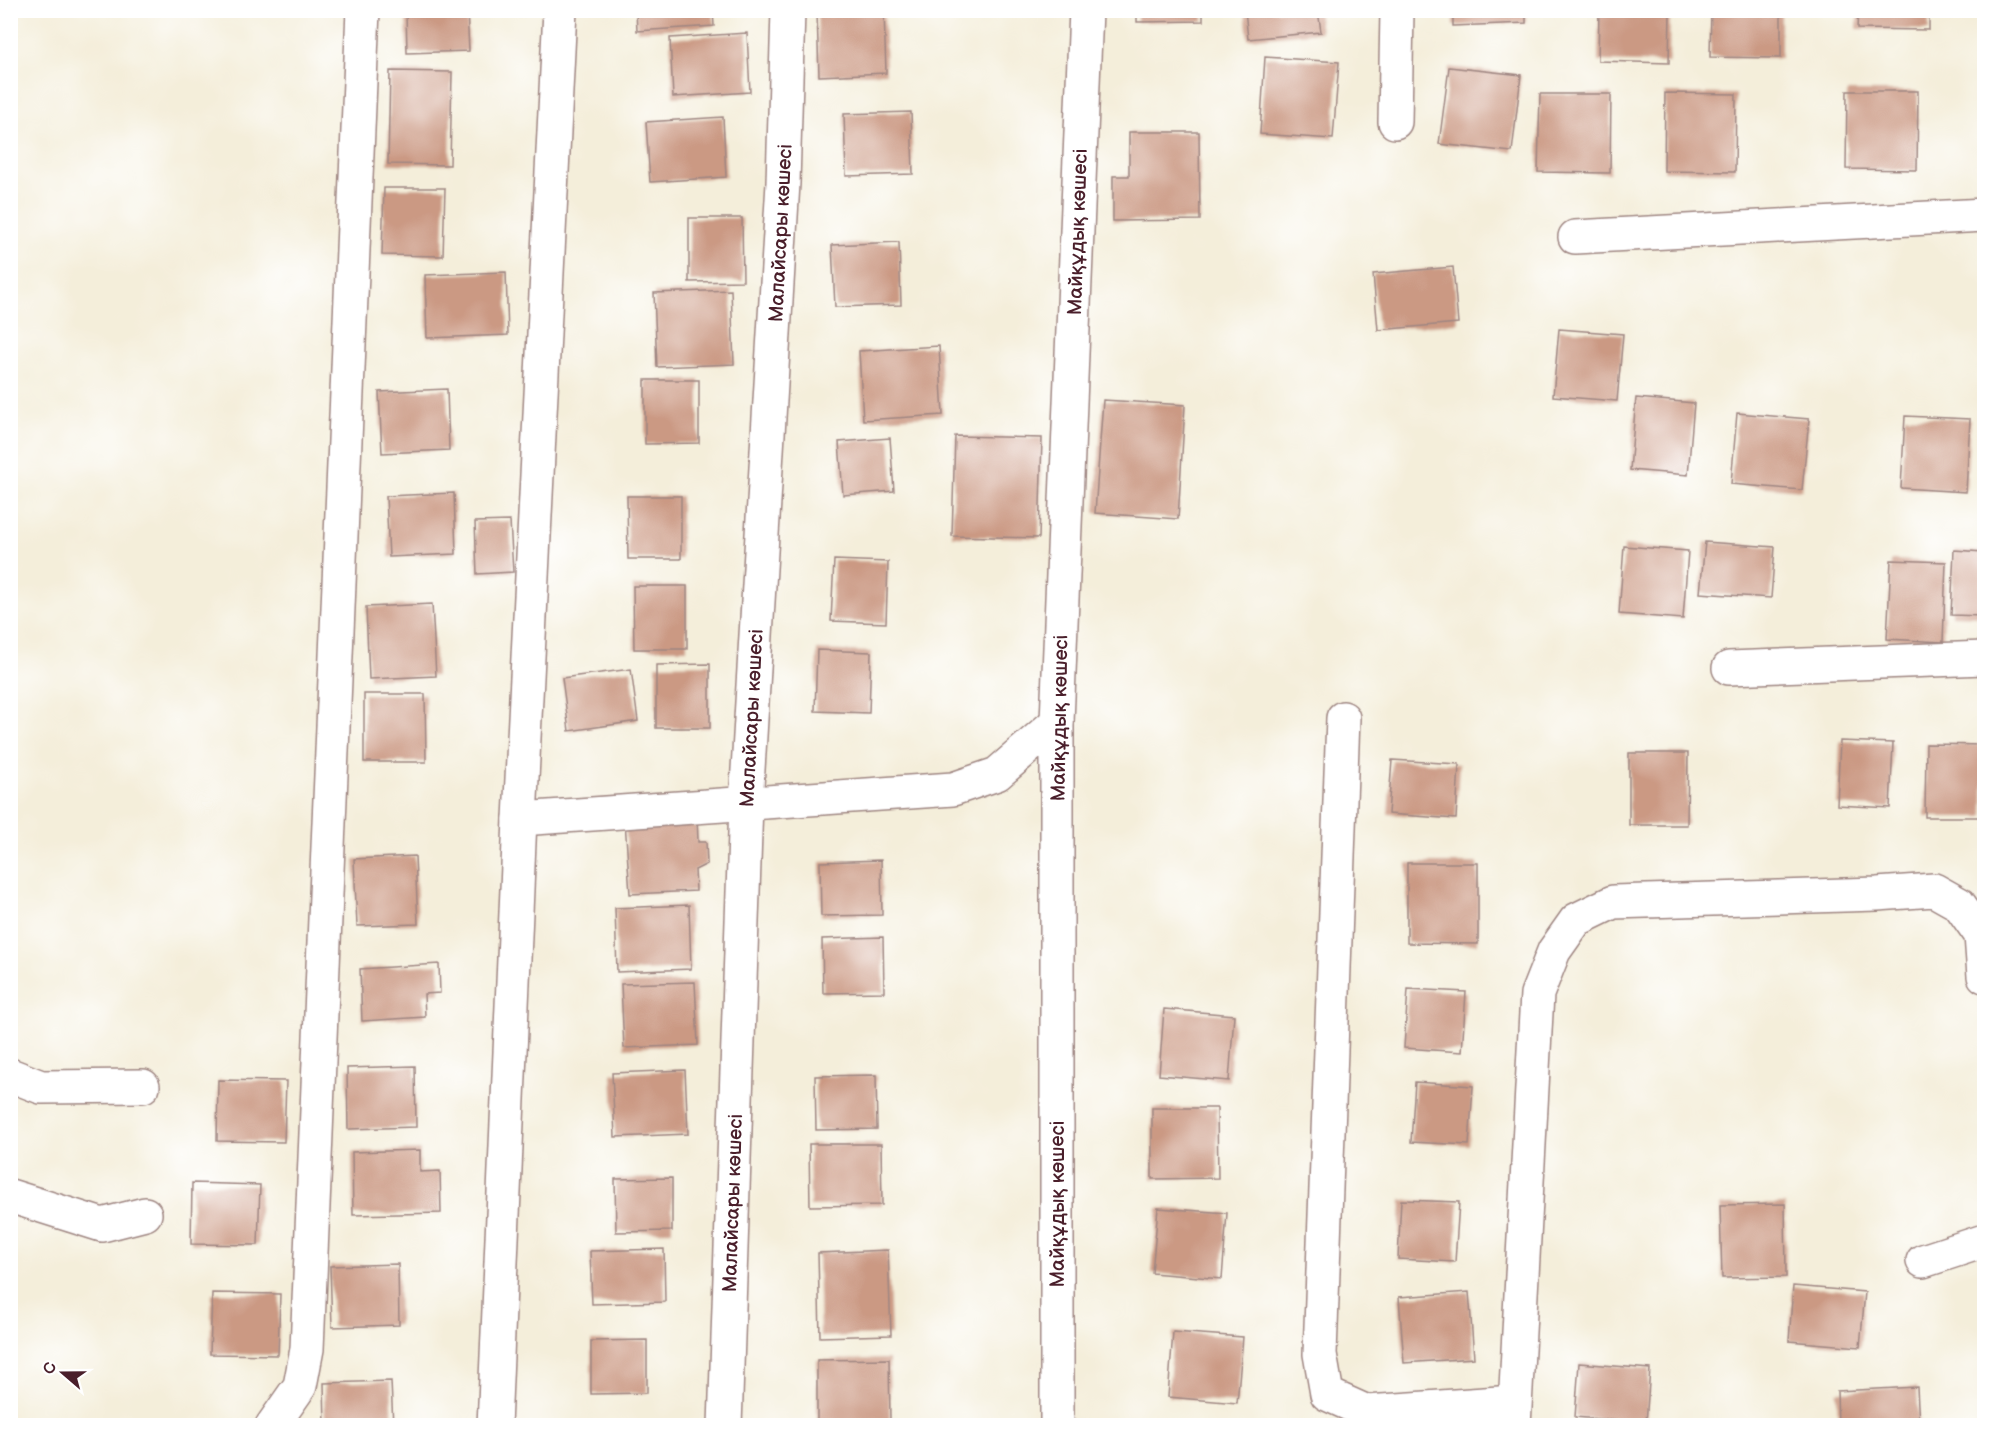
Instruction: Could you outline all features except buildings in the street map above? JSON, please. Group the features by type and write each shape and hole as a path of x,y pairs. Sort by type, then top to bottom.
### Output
{"street":[{"path":"272,1425 300,1386 307,1349 363,10"},
{"path":"494,1425 520,819 560,10"},
{"name":"Малайсары көшесі","path":"725,1425 746,803 783,183 788,10"},
{"name":"Майқұдық көшесі","path":"1057,1425 1057,723 1086,10"},
{"path":"1395,122 1397,10"},
{"path":"1575,237 1984,215"},
{"path":"1728,668 1984,658"},
{"path":"1342,718 1320,1354 1327,1394 1367,1412 1514,1414 1537,994 1554,951 1576,920 1613,902 1877,894 1934,890 1959,904 1981,934 1984,976"},
{"path":"520,819 953,789 997,774 1057,723"},
{"path":"10,1075 41,1087 143,1086"},
{"path":"10,1196 102,1226 145,1214"},
{"path":"1923,1261 1984,1241"}]}
